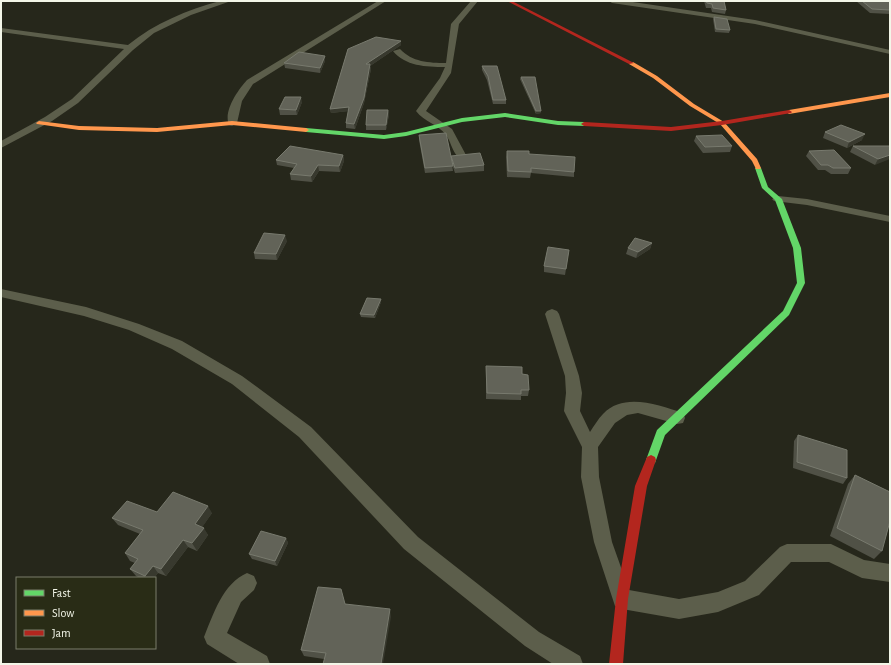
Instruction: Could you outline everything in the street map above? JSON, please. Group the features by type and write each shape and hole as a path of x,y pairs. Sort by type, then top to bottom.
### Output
{"street":[{"path":"1,145 73,103 130,48 169,22 189,13 228,1"},
{"path":"232,123 237,99 242,90 250,82 383,1"},
{"path":"461,155 454,138 442,126 425,116 421,111 430,94 441,83 447,71 456,23 475,1"},
{"path":"509,1 629,62 655,77 692,105 722,123 755,160 765,188 778,199 797,248 800,283 786,313 661,433 641,486 622,599 616,664"},
{"path":"612,1 755,22 890,52"},
{"path":"1,30 130,48"},
{"path":"397,51 400,56 409,61 434,65 448,65"},
{"path":"39,123 79,128 157,130 232,123 384,137 442,126 462,120 505,115 558,123 671,129 722,123 890,95"},
{"path":"778,199 807,202 890,219"},
{"path":"1,293 86,312 134,327 177,345 236,380 305,432 411,543 532,639 572,664"},
{"path":"552,314 572,376 574,393 572,411 578,426 590,446 590,477 603,542 622,599"},
{"path":"590,446 609,418 624,409 638,407 677,418"},
{"path":"622,599 679,609 718,602 752,588 786,553 831,553 862,570 890,573"},
{"path":"247,583 234,595 214,637 259,664"}],"building":[{"path":"706,1 724,1 726,10 713,8 712,4 707,3"},
{"path":"862,1 890,1 890,10 872,9"},
{"path":"714,17 727,19 730,30 716,29"},
{"path":"376,37 401,41 366,64 370,64 364,98 354,124 346,123 349,107 330,109 348,49"},
{"path":"299,52 325,56 320,68 284,63"},
{"path":"482,66 497,66 506,100 493,100 488,76"},
{"path":"521,77 535,77 541,111 536,111"},
{"path":"285,97 301,97 296,110 279,109"},
{"path":"367,110 388,110 386,125 366,125"},
{"path":"841,125 865,134 849,142 825,132"},
{"path":"446,133 453,166 425,168 419,135"},
{"path":"722,135 732,146 705,147 696,136"},
{"path":"290,146 343,155 339,166 318,165 311,176 290,174 297,164 276,160"},
{"path":"853,146 890,146 890,155 878,159"},
{"path":"834,150 851,168 833,168 828,165 821,165 809,151"},
{"path":"507,151 529,151 529,154 575,157 574,172 531,168 531,172 508,171"},
{"path":"480,153 484,165 455,168 451,156"},
{"path":"264,233 285,235 276,254 254,253"},
{"path":"635,238 652,243 638,252 628,248"},
{"path":"548,247 569,250 566,269 544,266"},
{"path":"367,298 381,299 374,315 360,314"},
{"path":"486,366 522,367 522,374 528,375 529,390 521,390 521,394 487,393"},
{"path":"798,435 847,450 847,478 797,462"},
{"path":"855,475 890,492 890,521 882,551 837,528"},
{"path":"173,492 208,506 195,524 204,528 192,543 183,540 161,569 153,566 145,576 130,569 138,559 125,553 143,530 112,518 127,501 157,512"},
{"path":"261,531 286,538 275,561 249,554"},
{"path":"318,587 341,589 345,604 390,609 381,664 323,664 326,653 301,650"}],"traffic: fast":[{"path":"306,130 384,137 406,134 462,120 505,115 558,123 584,124"},
{"path":"651,460 661,433 786,313 801,283 797,248 778,199 765,188 758,168"}],"traffic: slow":[{"path":"631,63 655,77 692,105 722,123 755,160 758,168"},
{"path":"789,112 890,95"},
{"path":"39,123 79,128 157,130 232,123 306,130"}],"traffic: jam":[{"path":"509,1 631,63"},
{"path":"584,124 671,129 722,123 789,112"},
{"path":"616,664 622,599 641,486 651,460"}]}
